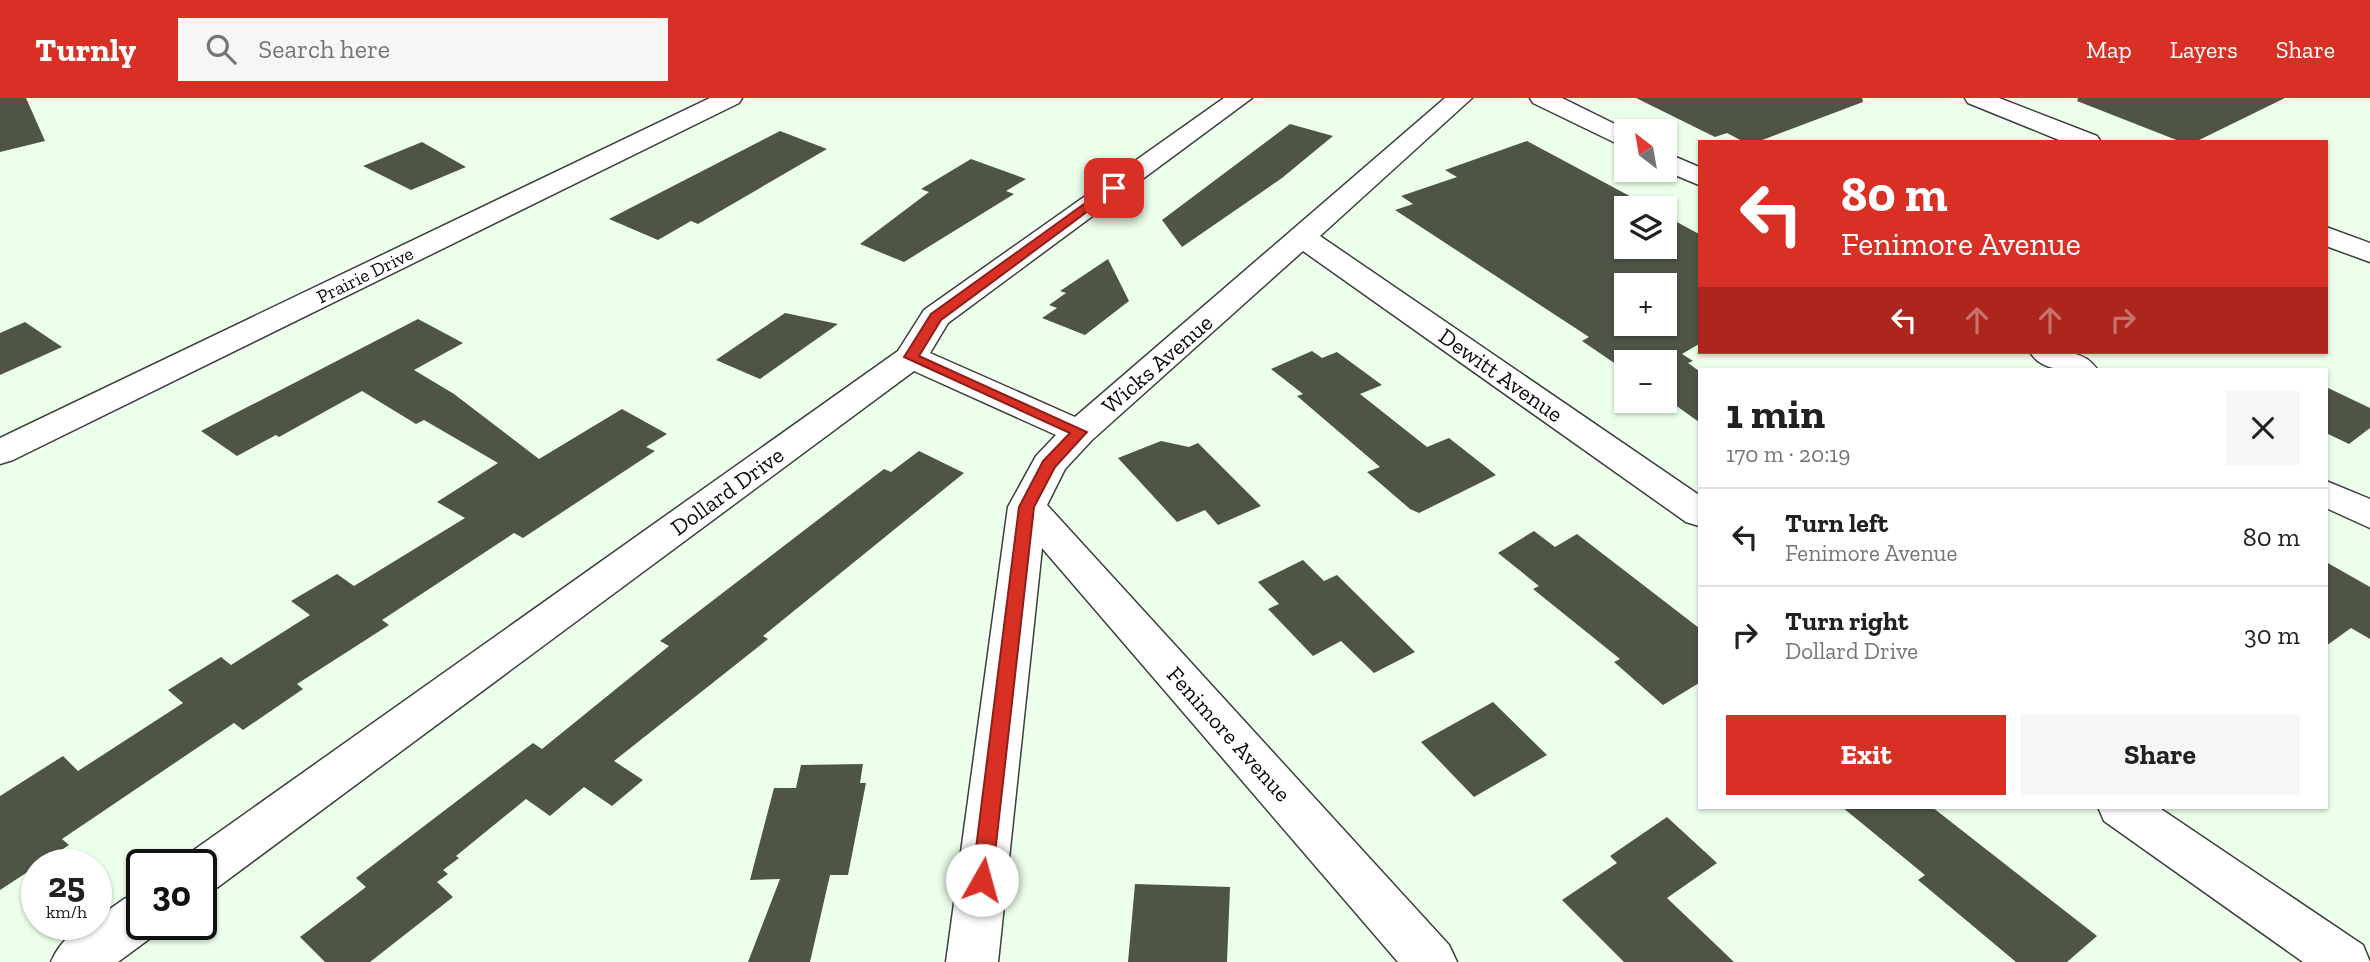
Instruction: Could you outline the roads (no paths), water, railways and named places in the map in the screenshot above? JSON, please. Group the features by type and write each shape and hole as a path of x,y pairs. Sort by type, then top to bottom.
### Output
{"street":[{"name":"Prairie Drive","path":"0,452 730,98"},
{"name":"Dollard Drive","path":"217,860 911,357 935,317 1240,98"},
{"name":"Wicks Avenue","path":"972,962 1027,507 1049,464 1079,432 1460,98"},
{"path":"1542,98 1614,134"},
{"path":"1977,98 2083,140"},
{"path":"1677,166 1698,177"},
{"name":"Dewitt Avenue","path":"1302,237 1698,512"},
{"path":"2328,237 2370,253"},
{"path":"2050,354 2079,368"},
{"path":"911,357 1079,432"},
{"path":"2328,494 2370,515"},
{"name":"Fenimore Avenue","path":"1027,507 1431,962"},
{"path":"2125,809 2345,962"},
{"path":"77,962 126,927"}]}
